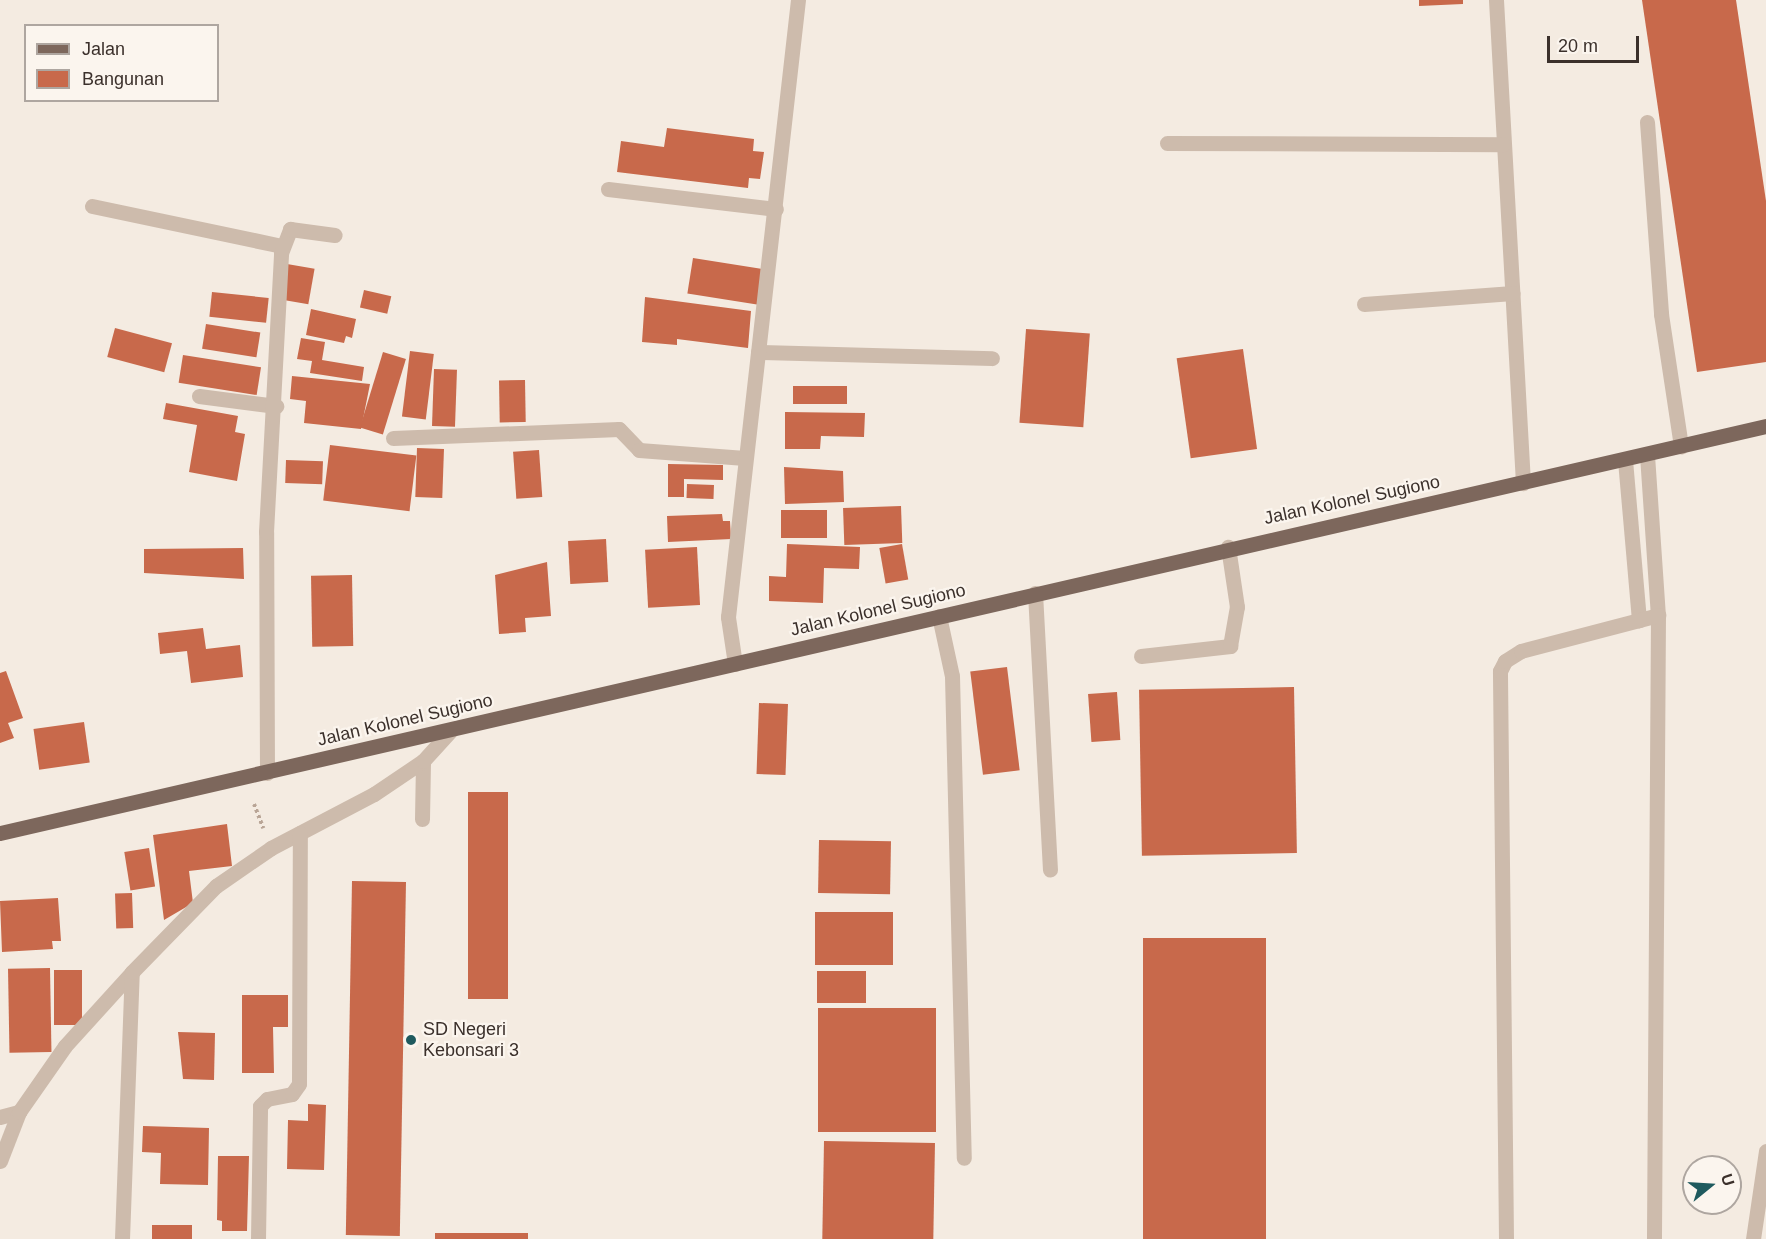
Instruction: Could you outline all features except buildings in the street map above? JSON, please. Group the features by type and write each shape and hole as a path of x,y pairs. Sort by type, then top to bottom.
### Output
{"main road":[{"name":"Jalan Kolonel Sugiono","path":"0,833 267,773 1228,547 1523,483 1766,426"}],"street":[{"path":"735,664 728,617 798,0"},
{"path":"1496,0 1523,483"},
{"path":"1647,122 1661,314 1681,447"},
{"path":"1167,143 1503,144"},
{"path":"608,189 776,208"},
{"path":"92,206 282,246"},
{"path":"267,773 266,532 276,406 282,246 290,229 335,235"},
{"path":"1364,304 1513,293"},
{"path":"758,352 992,358"},
{"path":"199,396 276,406"},
{"path":"393,438 619,429 639,450 745,458"},
{"path":"1647,455 1658,615 1654,1239"},
{"path":"1625,460 1639,620"},
{"path":"1141,656 1230,646 1237,607 1228,547"},
{"path":"1035,593 1050,870"},
{"path":"1506,1239 1500,671 1505,661 1521,651 1658,615"},
{"path":"939,616 951,676 964,1158"},
{"path":"0,1161 20,1112 65,1046 132,972 216,886 300,833 423,761 452,729"},
{"path":"422,819 423,761"},
{"path":"258,1239 260,1106 267,1099 292,1094 299,1084 300,833"},
{"path":"122,1239 132,972"},
{"path":"0,1117 20,1112"},
{"path":"1753,1239 1766,1151"}],"place":[{"name":"SD Negeri Kebonsari 3","path":"411,1040"}]}
